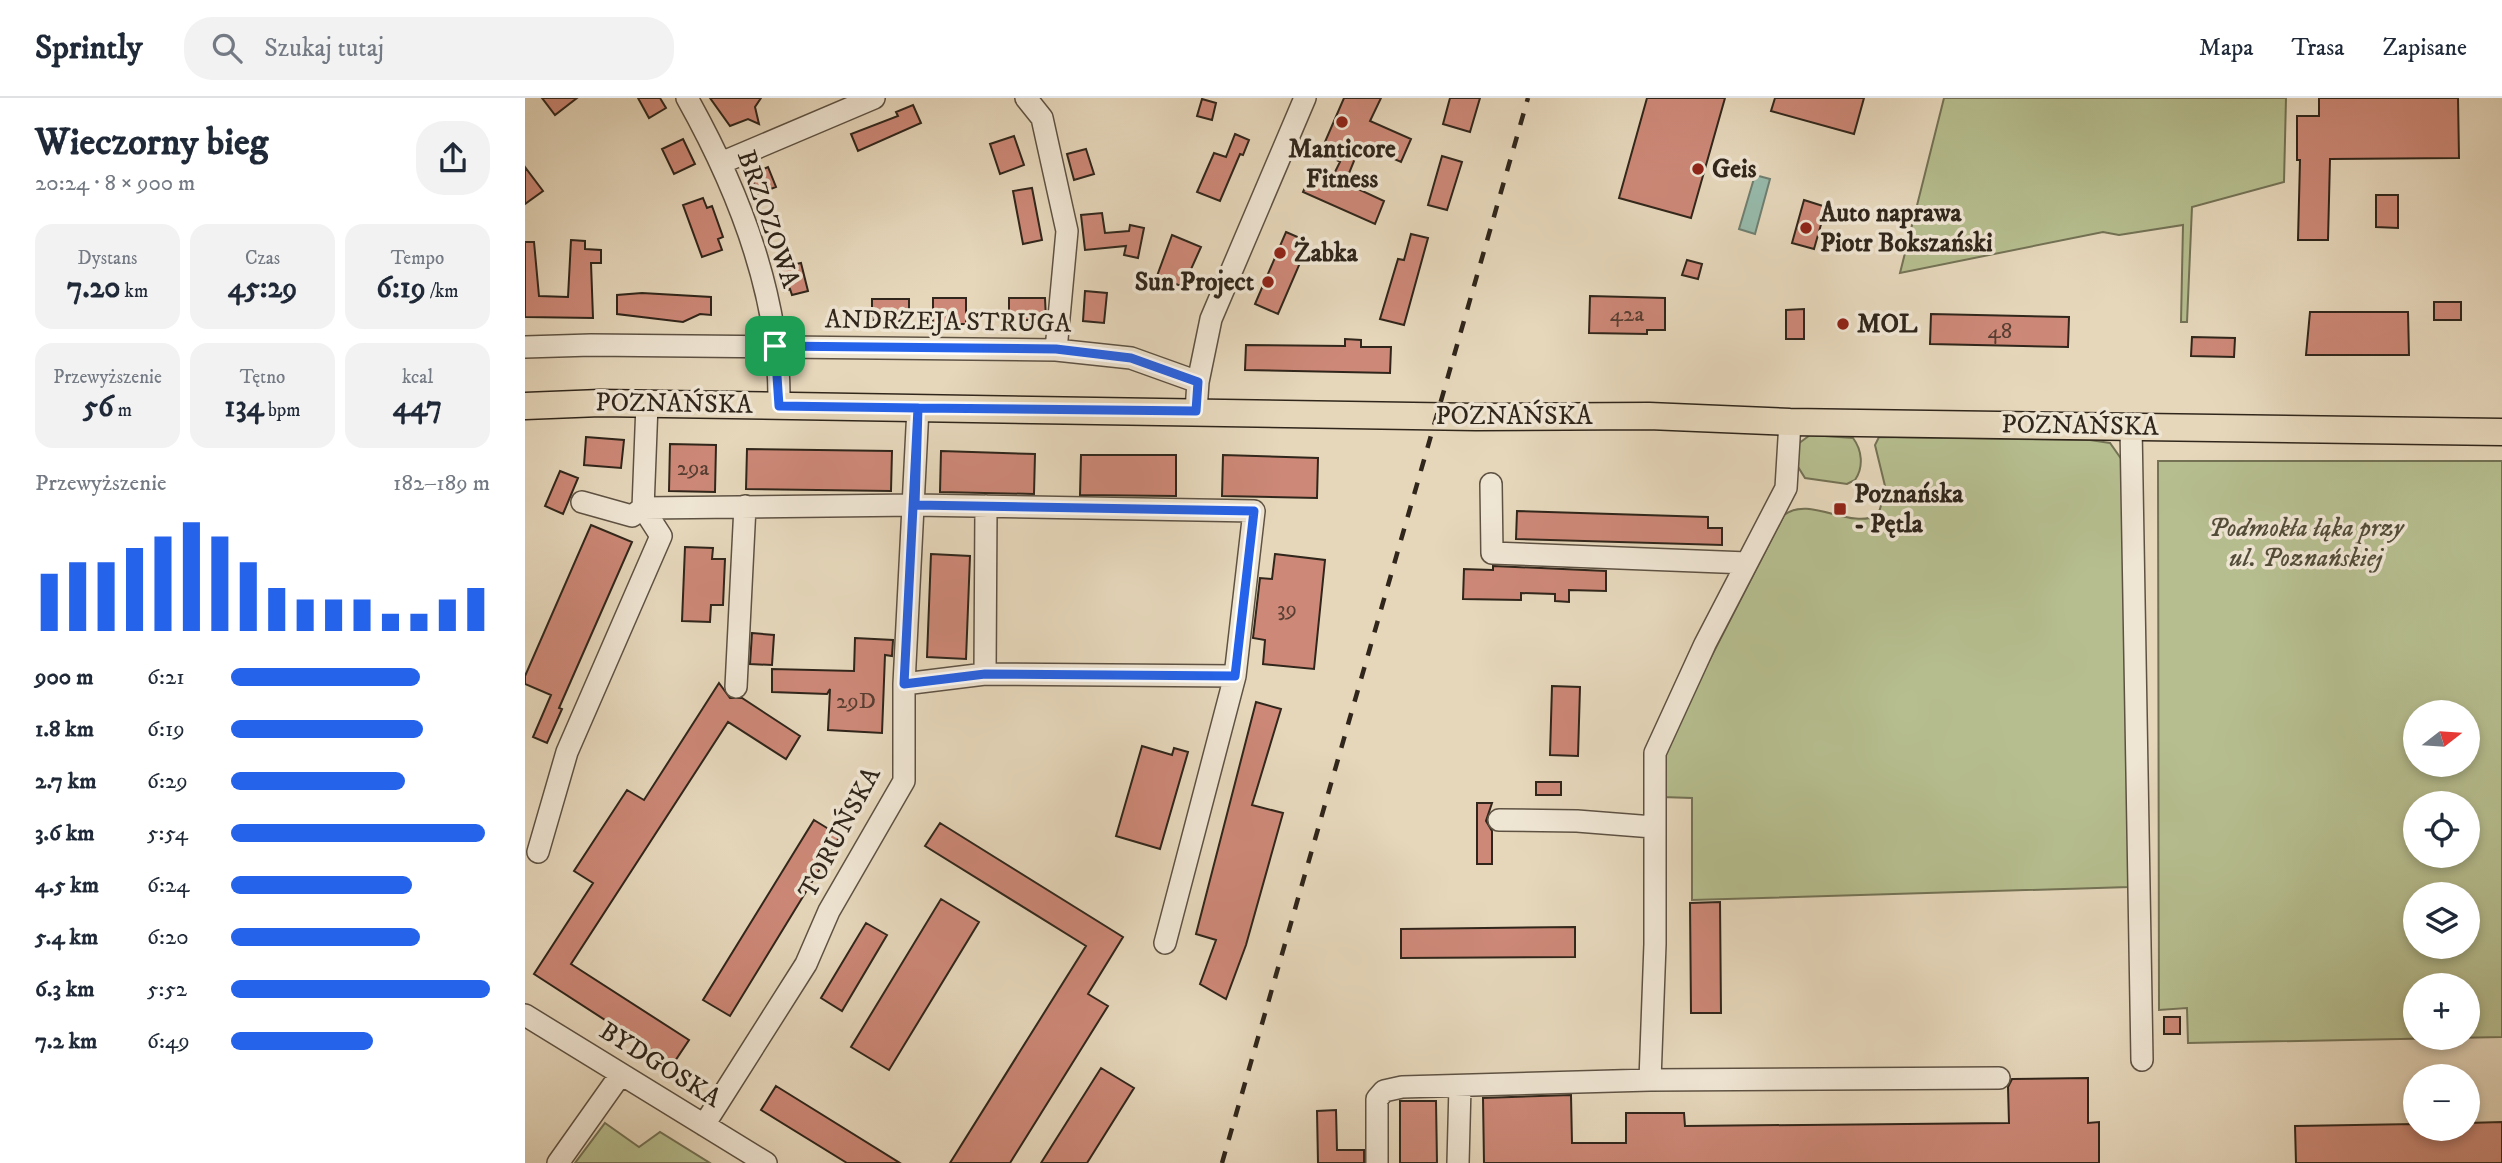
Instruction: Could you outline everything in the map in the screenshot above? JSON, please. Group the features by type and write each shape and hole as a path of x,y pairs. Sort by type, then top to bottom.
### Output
{"main road":[{"name":"POZNAŃSKA","path":"525,406 647,404 1490,417 1675,416 1790,422 2502,432"}],"street":[{"name":"BRZOZOWA","path":"687,98 721,163 759,268 775,346 779,406"},
{"path":"721,163 874,98"},
{"path":"1026,98 1042,118 1067,231 1056,349"},
{"path":"1196,411 1198,382 1211,319 1305,98"},
{"name":"ANDRZEJA STRUGA","path":"525,347 1056,349 1131,358 1198,382"},
{"path":"538,852 567,752 661,536 643,508 647,404"},
{"name":"TORUŃSKA","path":"704,1125 806,964 829,911 904,781 904,684 918,408"},
{"path":"1650,1080 1655,944 1655,753 1786,488 1790,422"},
{"path":"2131,427 2142,1060"},
{"path":"1491,484 1492,553 1747,563"},
{"path":"582,502 632,516 643,508 745,506 915,505 1254,511 1235,676 1165,943"},
{"path":"736,687 745,506"},
{"path":"985,674 986,506"},
{"path":"904,684 985,674 1235,676"},
{"path":"1499,821 1577,821 1653,827"},
{"name":"BYDGOSKA","path":"525,1015 766,1163"},
{"path":"558,1163 621,1074"},
{"path":"1377,1163 1377,1099 1384,1091 1402,1087 1650,1080 1999,1078"},
{"path":"1458,1163 1460,1086"}],"green space":[{"path":"1944,98 2286,98 2284,182 2192,207 2187,322 2181,322 2183,225 2119,235 2103,232 1900,273"},
{"path":"1810,435 1853,438 1861,459 1855,480 1847,484 1805,478 1795,462 1798,444"},
{"path":"1879,437 2090,440 2110,443 2122,460 2129,887 1692,900 1692,798 1662,797 1666,745 1784,515 1794,510 1806,509 1855,519 1878,515 1886,490 1875,445"},
{"name":"Podmokła łąka przy ul. Poznańskiej","path":"2158,461 2502,461 2502,1037 2480,1038 2480,973 2403,973 2403,1039 2188,1043 2187,1008 2159,1010"},
{"path":"605,1123 639,1147 660,1132 710,1163 575,1163"}],"shaded area":[{"path":"1755,175 1770,179 1755,234 1739,229"}],"building":[{"path":"542,98 577,98 555,115"},
{"path":"638,98 660,98 666,108 649,118"},
{"path":"710,98 761,98 755,107 759,124 748,119 730,126"},
{"path":"1344,98 1381,98 1370,121 1411,139 1401,162 1376,151 1373,158 1358,151 1345,183 1384,201 1375,224 1303,192 1314,166 1334,174 1340,162 1321,151"},
{"path":"1450,98 1480,98 1470,132 1443,124"},
{"path":"1647,98 1725,98 1691,218 1619,198"},
{"path":"1775,98 1864,98 1854,134 1771,111"},
{"path":"2319,98 2458,98 2459,158 2330,159 2328,240 2298,240 2300,160 2297,160 2297,116 2319,116"},
{"path":"1202,99 1216,103 1212,120 1197,116"},
{"path":"913,105 921,123 858,151 851,134 898,116 896,112"},
{"path":"1235,134 1249,140 1243,155 1240,154 1220,201 1197,192 1214,153 1226,157"},
{"path":"1014,136 1024,165 1000,174 990,144"},
{"path":"683,139 695,164 674,174 662,149"},
{"path":"1086,149 1094,174 1074,180 1067,154"},
{"path":"1442,156 1462,162 1447,210 1428,205"},
{"path":"525,167 543,191 525,204"},
{"path":"768,167 776,187 758,194 750,175"},
{"path":"1032,188 1042,240 1023,244 1013,191"},
{"path":"2376,195 2398,195 2398,228 2376,227"},
{"path":"703,198 707,208 712,206 723,237 718,239 722,250 702,257 683,205"},
{"path":"1804,200 1826,207 1814,249 1792,243"},
{"path":"1102,213 1105,233 1129,231 1130,225 1144,228 1138,258 1124,255 1126,246 1085,250 1081,215"},
{"path":"1286,232 1309,242 1278,314 1255,304"},
{"path":"1411,234 1428,238 1404,325 1380,319 1398,259 1404,260"},
{"path":"1172,235 1201,247 1183,287 1157,276"},
{"path":"571,240 585,241 585,249 601,250 601,263 591,263 593,318 525,317 525,242 534,242 539,296 568,297"},
{"path":"1687,260 1702,264 1698,279 1682,275"},
{"path":"801,263 808,291 792,295 790,289 784,291 778,268"},
{"path":"1085,291 1107,293 1104,323 1083,321"},
{"path":"642,293 711,297 711,315 700,314 683,322 617,314 617,295"},
{"path":"1590,296 1665,298 1665,330 1647,330 1647,334 1589,333"},
{"path":"933,298 966,298 966,324 933,324"},
{"path":"1009,298 1045,298 1046,320 1009,320"},
{"path":"872,299 909,299 909,321 872,320"},
{"path":"2434,302 2461,302 2461,320 2434,320"},
{"path":"1804,309 1804,339 1786,339 1786,310"},
{"path":"2310,312 2408,312 2409,355 2306,355"},
{"path":"1931,314 2069,317 2068,347 1930,344"},
{"path":"2192,337 2235,338 2234,357 2191,356"},
{"path":"1345,339 1361,340 1361,347 1391,347 1390,373 1245,370 1246,345 1345,346"},
{"path":"586,437 624,440 621,468 584,465"},
{"path":"670,444 716,445 715,492 669,491"},
{"path":"747,449 892,451 891,491 746,489"},
{"path":"941,451 1035,454 1034,494 940,492"},
{"path":"1081,455 1176,455 1176,496 1080,495"},
{"path":"1223,455 1318,458 1317,498 1222,496"},
{"path":"560,471 578,478 563,514 545,506"},
{"path":"1517,511 1708,517 1708,528 1722,528 1722,545 1516,539"},
{"path":"591,525 632,542 559,708 562,709 547,743 533,737 551,695 525,684 525,676"},
{"path":"685,547 713,548 712,559 725,559 723,605 711,605 710,622 682,621"},
{"path":"931,554 970,556 966,659 927,657"},
{"path":"1275,554 1325,560 1314,669 1263,664 1265,640 1253,638 1260,578 1272,579"},
{"path":"1493,566 1606,571 1606,591 1569,590 1569,602 1555,601 1555,594 1521,593 1521,600 1463,599 1464,569 1493,570"},
{"path":"752,633 774,635 772,665 750,664"},
{"path":"855,638 893,640 892,656 885,655 882,733 828,730 830,689 827,694 772,692 772,669 854,671"},
{"path":"719,683 730,698 742,698 800,736 786,759 728,722 571,964 689,1040 673,1064 534,974 593,883 574,871 627,790 644,800"},
{"path":"1552,686 1580,687 1578,756 1550,755"},
{"path":"1256,702 1281,709 1252,805 1283,813 1246,945 1226,999 1200,984 1216,940 1196,934"},
{"path":"1142,746 1172,755 1174,748 1188,752 1160,849 1116,836"},
{"path":"1536,782 1561,782 1561,795 1536,795"},
{"path":"1477,803 1492,803 1486,821 1492,831 1492,864 1477,864"},
{"path":"814,820 840,836 730,1016 703,1000"},
{"path":"940,823 1123,937 1088,994 1108,1006 1010,1163 950,1163 1086,946 925,846"},
{"path":"941,899 979,922 889,1070 851,1047"},
{"path":"1720,902 1721,1013 1691,1013 1690,903"},
{"path":"866,923 887,935 842,1011 821,998"},
{"path":"1575,927 1575,957 1401,958 1401,929"},
{"path":"2164,1017 2180,1017 2180,1034 2164,1034"},
{"path":"1101,1068 1134,1088 1087,1163 1041,1163"},
{"path":"2088,1078 2088,1123 2099,1122 2099,1163 1484,1163 1483,1098 1571,1095 1572,1143 1626,1143 1626,1113 1684,1113 1685,1126 2009,1123 2008,1087 2012,1079"},
{"path":"776,1086 900,1163 847,1163 761,1110"},
{"path":"1400,1101 1436,1101 1437,1163 1400,1163"},
{"path":"1336,1110 1337,1150 1364,1150 1364,1163 1318,1163 1317,1111"},
{"path":"2502,1122 2502,1163 2296,1163 2295,1126 2403,1124 2403,1141 2480,1141 2480,1123"}],"railway":[{"path":"1222,1163 1528,98"}],"place":[{"name":"Manticore Fitness","path":"1342,122"},
{"name":"Geis","path":"1698,169"},
{"name":"Auto naprawa Piotr Bokszański","path":"1806,228"},
{"name":"Żabka","path":"1280,253"},
{"name":"Sun Project","path":"1268,282"},
{"name":"MOL","path":"1843,324"},
{"name":"Poznańska - Pętla","path":"1840,509"}],"route":[{"path":"775,346 779,371 779,406 918,408 904,684 985,674 1235,676 1254,511 915,505 918,408 1196,411 1198,382 1131,358 1056,349 775,346"}]}
